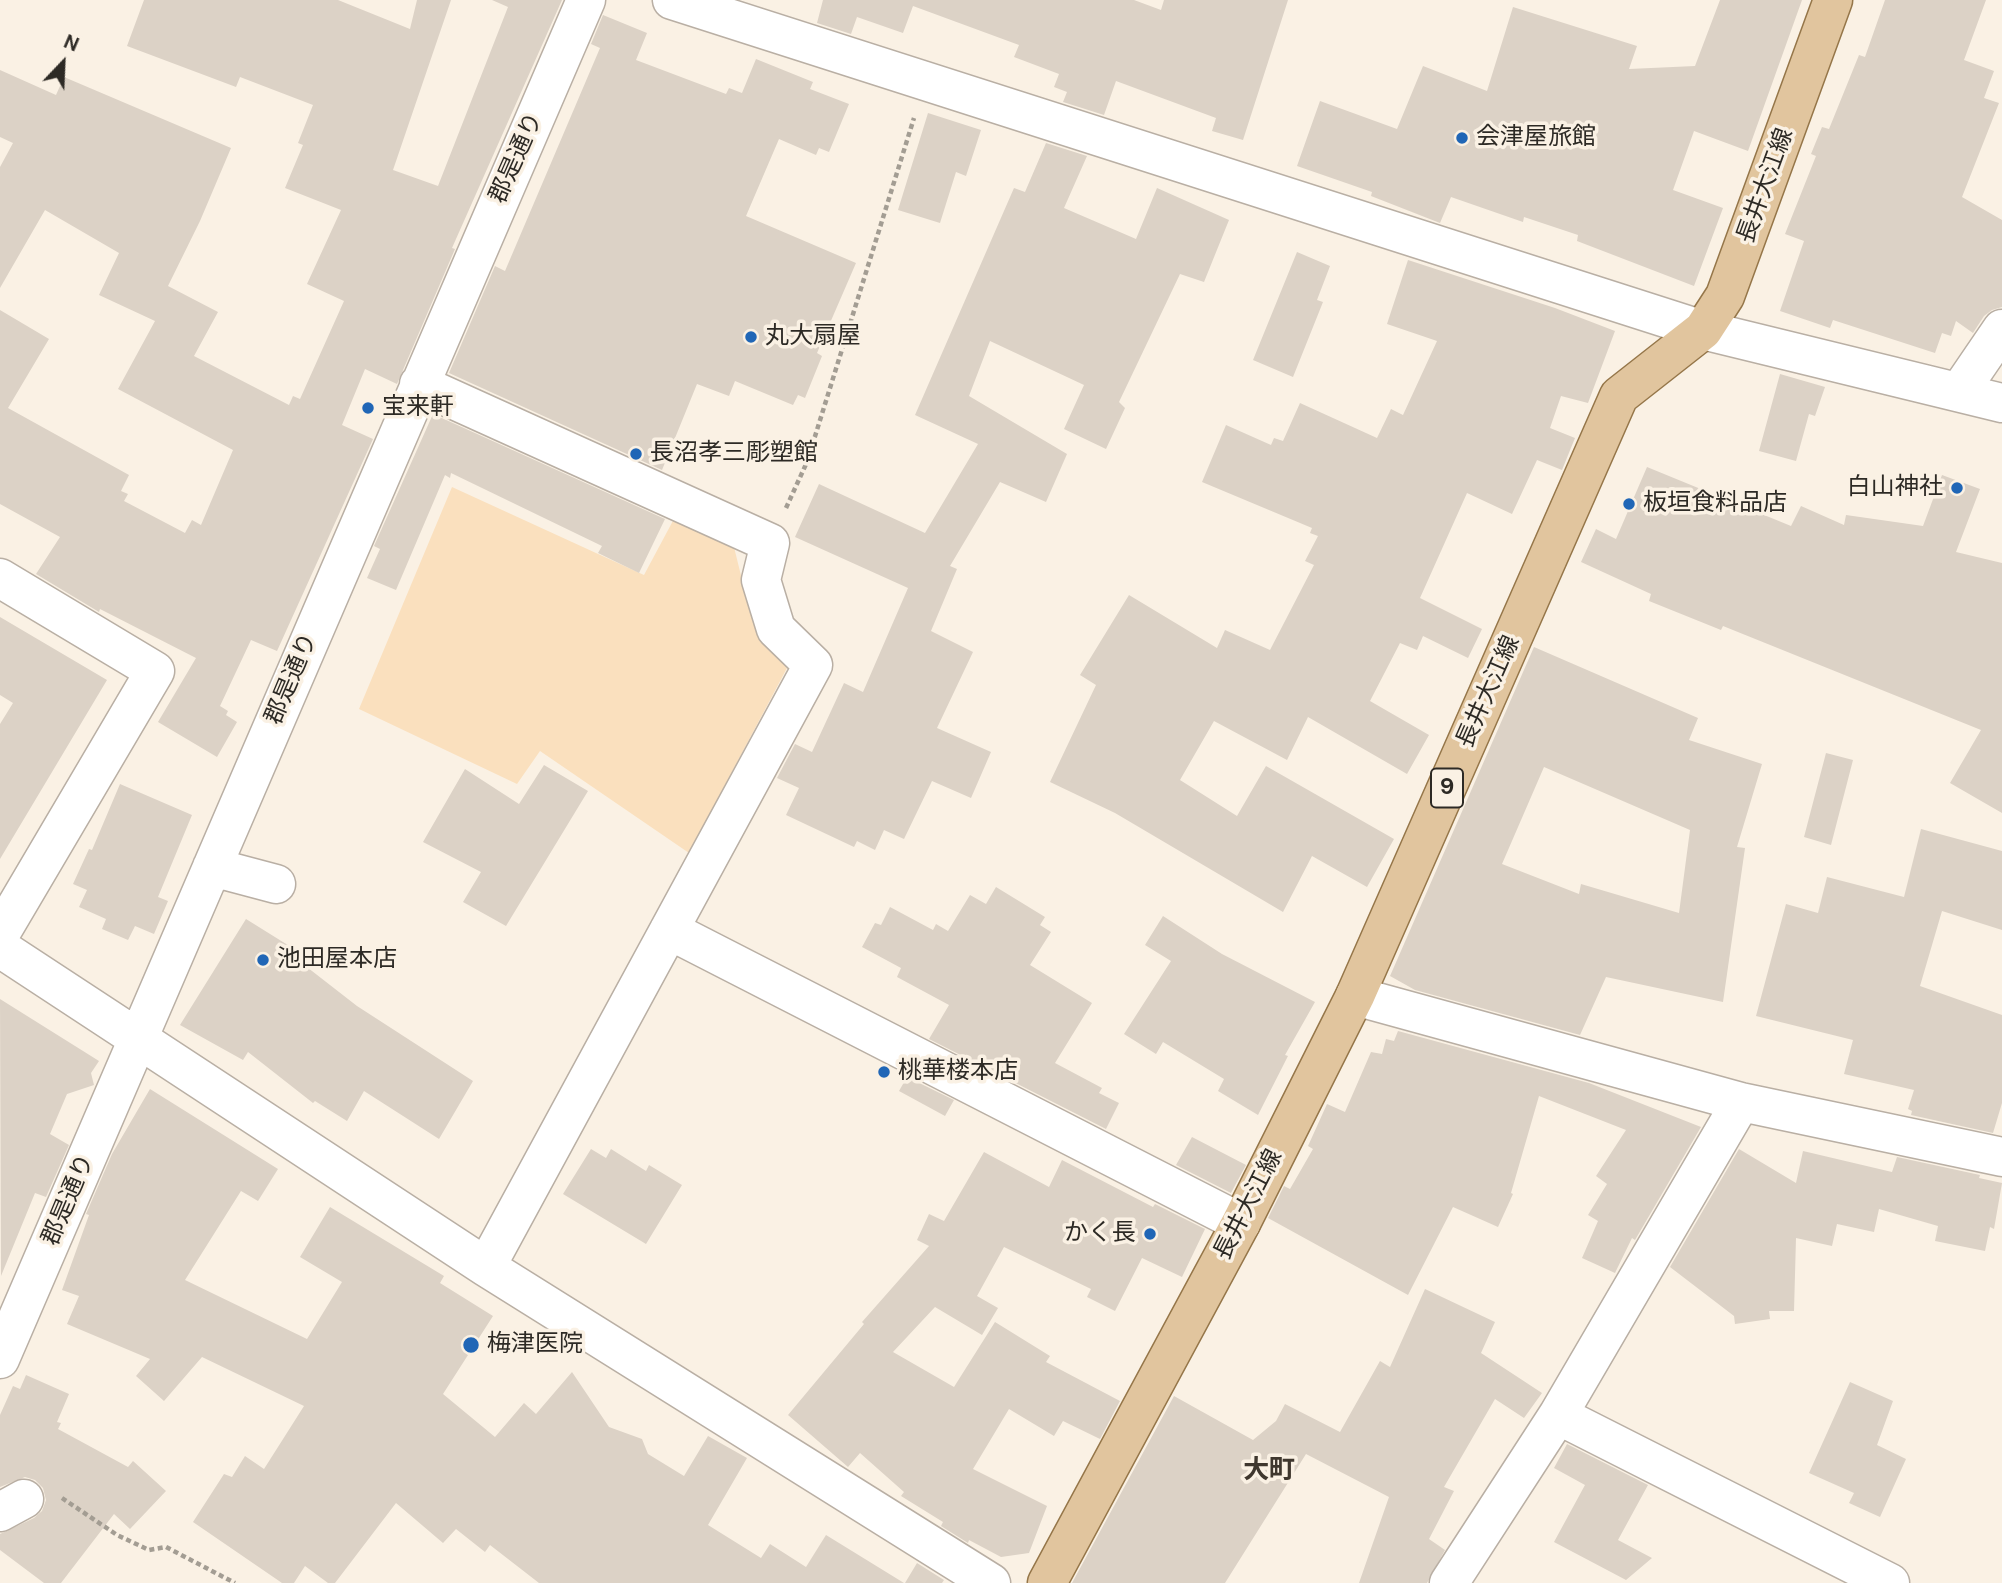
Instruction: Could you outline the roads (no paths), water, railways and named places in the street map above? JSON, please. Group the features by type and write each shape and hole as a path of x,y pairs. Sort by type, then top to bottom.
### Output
{"main road":[{"name":"長井大江線","path":"1047,1583 1241,1223 1355,996 1619,396 1703,330 1725,296 1833,0"}],"street":[{"name":"郡是通り","path":"0,1359 586,0"},
{"path":"672,0 1703,330 2002,403"},
{"path":"1959,393 2002,329"},
{"path":"419,384 770,543 761,580 776,629 813,665 486,1267"},
{"path":"0,578 155,671 0,934"},
{"path":"212,867 276,884"},
{"path":"669,930 1241,1223"},
{"path":"0,948 486,1267 991,1583"},
{"path":"1355,996 1741,1102 2002,1157"},
{"path":"1449,1583 1558,1415 1741,1102"},
{"path":"1558,1415 1890,1583"}],"place":[{"name":"会津屋旅館","path":"1462,138"},
{"name":"丸大扇屋","path":"751,337"},
{"name":"宝来軒","path":"368,408"},
{"name":"長沼孝三彫塑館","path":"636,454"},
{"name":"白山神社","path":"1957,488"},
{"name":"板垣食料品店","path":"1629,504"},
{"name":"池田屋本店","path":"263,960"},
{"name":"桃華楼本店","path":"884,1072"},
{"name":"かく長","path":"1150,1234"},
{"name":"梅津医院","path":"471,1345"}],"district":[{"name":"大町","path":"1269,1471"}]}
